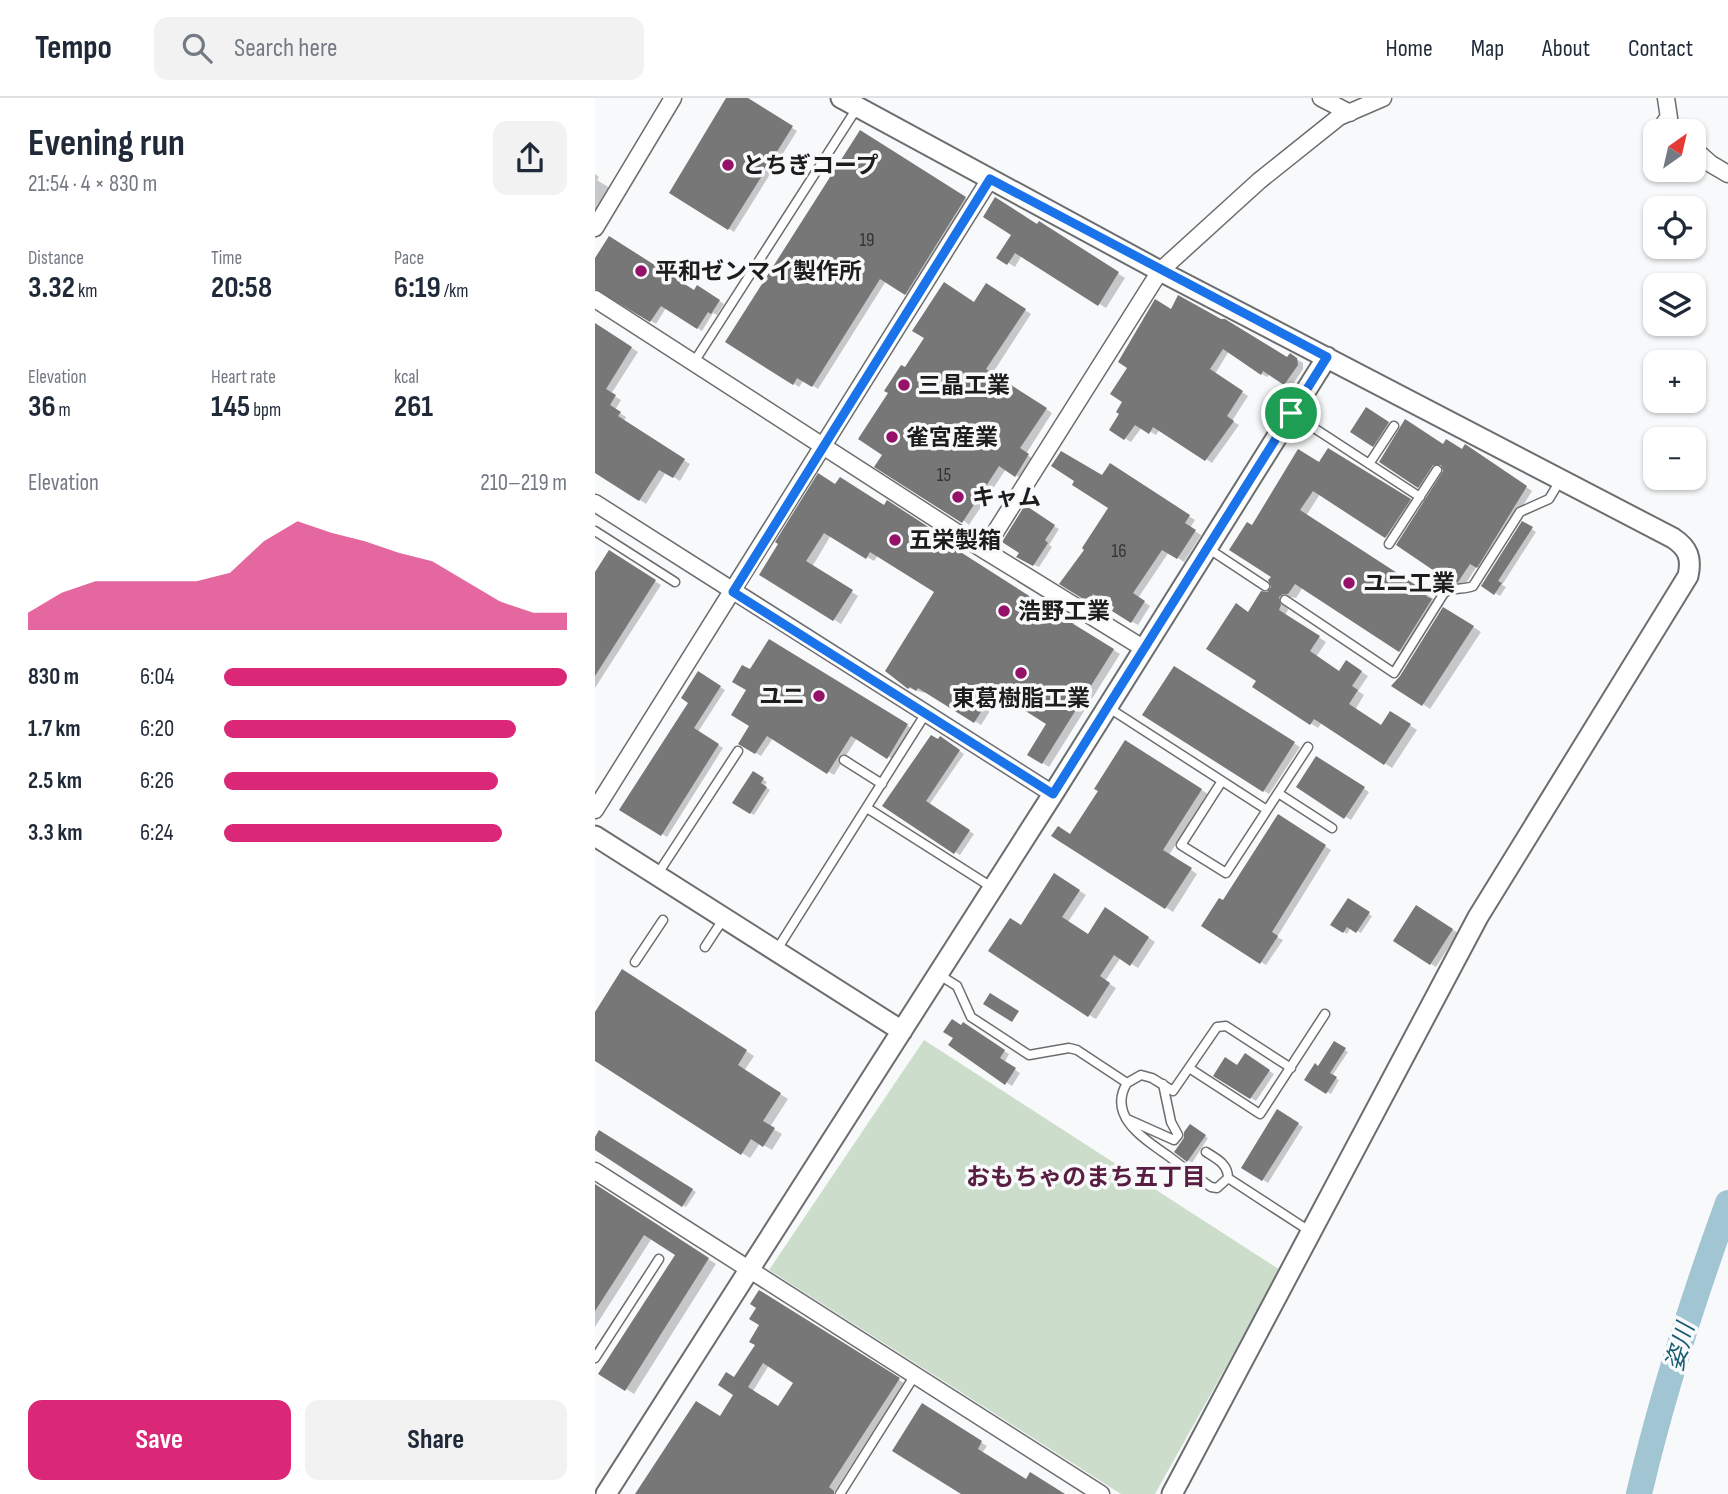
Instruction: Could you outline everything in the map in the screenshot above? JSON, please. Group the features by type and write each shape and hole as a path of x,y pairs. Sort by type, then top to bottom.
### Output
{"street":[{"path":"595,228 673,98"},
{"path":"1321,98 1350,113"},
{"path":"984,550 1160,271 1259,181 1339,117 1383,98"},
{"path":"1666,98 1668,119"},
{"path":"850,103 1160,271 1683,545 1691,564 1688,576 1478,917 1172,1494"},
{"path":"1706,160 1728,174"},
{"path":"595,810 990,179"},
{"path":"595,299 984,550 1143,648"},
{"path":"606,1494 1053,794 1327,357"},
{"path":"595,503 1053,794"},
{"path":"595,836 902,1031"},
{"path":"595,1171 1101,1494"}],"lane":[{"path":"694,362 850,103"},
{"path":"1291,413 1420,497"},
{"path":"1369,464 1394,426"},
{"path":"1389,544 1437,470"},
{"path":"1285,600 1394,673 1444,593 1473,586 1520,512 1549,499 1561,479"},
{"path":"595,531 675,582"},
{"path":"1206,548 1265,586"},
{"path":"1107,706 1267,810"},
{"path":"776,951 926,713"},
{"path":"1222,782 1181,845 1226,873 1308,747"},
{"path":"657,875 739,751"},
{"path":"844,760 882,784"},
{"path":"1278,793 1332,828"},
{"path":"867,808 993,888"},
{"path":"705,947 724,918"},
{"path":"635,962 663,920"},
{"path":"938,974 957,986 971,1017 1029,1055 1069,1048 1077,1050 1126,1083"},
{"path":"1189,1068 1260,1114 1325,1014"},
{"path":"1228,1178 1217,1188 1211,1187 1136,1134 1120,1106 1122,1090 1126,1083 1142,1075 1173,1090 1220,1025 1226,1026 1291,1068"},
{"path":"1126,1119 1174,1140 1178,1135 1171,1122 1163,1084"},
{"path":"1206,1152 1225,1165 1228,1178 1311,1232"},
{"path":"595,1358 659,1259"},
{"path":"840,1494 915,1375"}],"green space":[{"path":"924,1040 1280,1270 1155,1494 1121,1494 769,1270"}],"building":[{"path":"726,98 748,98 793,126 728,230 669,193"},
{"path":"860,130 966,197 905,295 880,279 812,387 797,378 793,385 725,342"},
{"path":"995,197 1037,224 1039,221 1119,272 1098,306 1015,253 1007,265 996,258 1011,235 983,217"},
{"path":"609,236 694,290 697,285 720,300 711,314 708,312 697,329 661,306 650,322 595,289 595,258"},
{"path":"944,282 974,302 986,283 1026,309 986,369 1047,408 1020,448 1029,454 1015,477 999,466 962,523 874,467 882,455 858,439 888,393 884,391 901,365 905,367 924,338 912,331"},
{"path":"1178,295 1225,319 1287,357 1290,353 1297,358 1298,365 1284,385 1263,371 1261,375 1223,349 1210,369 1243,391 1227,416 1234,421 1205,461 1153,427 1149,434 1135,425 1124,440 1109,430 1119,414 1116,412 1122,402 1110,394 1127,368 1118,362 1155,299 1171,309"},
{"path":"595,323 632,347 606,389 616,395 610,405 621,412 618,416 685,459 673,478 659,470 639,501 595,473"},
{"path":"1366,407 1389,422 1373,447 1350,432"},
{"path":"1405,419 1443,444 1446,439 1462,449 1465,444 1527,486 1477,568 1470,564 1458,582 1452,583 1396,545 1443,471 1441,465 1433,465 1418,488 1379,462"},
{"path":"1328,448 1411,499 1385,538 1313,491 1300,510 1428,593 1426,596 1432,599 1399,652 1295,584 1288,594 1279,597 1279,610 1320,636 1310,651 1339,671 1346,660 1362,671 1352,686 1358,690 1349,704 1381,725 1390,711 1411,724 1384,765 1314,719 1310,725 1252,687 1256,681 1206,649 1236,603 1248,612 1261,591 1267,592 1271,587 1268,580 1271,577 1229,550 1247,522 1252,525 1298,449 1319,462"},
{"path":"1061,451 1102,475 1110,463 1190,515 1185,523 1196,530 1177,559 1162,550 1133,593 1145,601 1131,623 1112,611 1114,607 1093,594 1088,602 1059,584 1084,550 1082,548 1108,508 1072,485 1074,481 1051,466"},
{"path":"818,473 835,484 840,477 884,505 887,500 950,541 948,544 1045,606 1048,602 1070,616 1067,620 1114,649 1042,764 1027,755 1046,724 994,691 974,723 918,688 916,691 910,687 908,689 885,671 934,592 870,552 866,559 824,533 806,561 853,590 833,621 759,575 778,544 775,542"},
{"path":"1025,505 1055,525 1045,540 1048,543 1033,566 1016,557 1019,553 1002,542"},
{"path":"1522,521 1533,527 1498,581 1502,583 1494,595 1481,586"},
{"path":"609,550 656,580 595,676 595,572"},
{"path":"1443,607 1474,626 1422,706 1391,686"},
{"path":"769,639 908,724 887,759 851,736 827,774 767,736 755,754 738,744 749,726 731,715 746,690 732,682 742,665 750,669"},
{"path":"1174,666 1295,742 1263,792 1142,715"},
{"path":"698,671 721,686 694,728 719,744 661,836 619,810 688,703 681,698"},
{"path":"931,735 938,739 940,736 960,750 926,801 970,830 954,854 882,806"},
{"path":"1125,740 1202,789 1163,850 1192,868 1165,909 1051,836 1058,826 1070,834 1098,791 1094,789"},
{"path":"1316,756 1365,787 1344,819 1296,787"},
{"path":"753,771 764,778 761,783 767,787 750,814 732,803"},
{"path":"1278,814 1326,845 1272,932 1278,936 1260,964 1201,926 1219,898 1223,900"},
{"path":"1054,873 1080,890 1062,917 1088,934 1105,907 1149,937 1130,966 1114,955 1100,976 1110,983 1088,1017 988,951 1010,918 1021,925"},
{"path":"1348,898 1370,912 1356,933 1347,927 1343,933 1330,925"},
{"path":"1416,905 1453,929 1430,965 1393,941"},
{"path":"622,969 747,1050 738,1065 781,1093 763,1121 775,1128 763,1147 751,1139 741,1155 595,1061 595,1012"},
{"path":"990,993 1019,1011 1012,1022 983,1004"},
{"path":"952,1019 961,1025 963,1022 1005,1050 1000,1058 1016,1068 1005,1085 948,1045 953,1038 943,1032"},
{"path":"1334,1041 1346,1048 1330,1073 1337,1077 1326,1094 1304,1080 1315,1063 1318,1066"},
{"path":"1245,1053 1270,1070 1250,1099 1213,1076 1225,1057 1237,1065"},
{"path":"1277,1109 1299,1123 1262,1181 1241,1168"},
{"path":"1190,1124 1206,1135 1187,1162 1174,1152"},
{"path":"599,1130 693,1189 682,1207 595,1150 595,1137"},
{"path":"595,1184 709,1258 625,1391 598,1374 675,1255 644,1235 595,1311"},
{"path":"759,1290 900,1378 829,1487 834,1494 635,1494 696,1401 720,1416 733,1395 718,1385 726,1372 734,1377 755,1345 749,1342 759,1325 749,1319 756,1308 750,1304","holes":["763,1363 793,1383 778,1406 748,1387"]},
{"path":"922,1403 982,1441 978,1449 1026,1479 1030,1472 1065,1494 961,1494 892,1451"}],"waterway":[{"name":"姿川","path":"1639,1494 1679,1347 1728,1203"}],"place":[{"name":"とちぎコープ","path":"728,165"},
{"name":"平和ゼンマイ製作所","path":"641,271"},
{"name":"三晶工業","path":"904,385"},
{"name":"雀宮産業","path":"892,437"},
{"name":"キャム","path":"958,497"},
{"name":"五栄製箱","path":"895,540"},
{"name":"ユニ工業","path":"1349,583"},
{"name":"浩野工業","path":"1004,611"},
{"name":"東葛樹脂工業","path":"1021,673"},
{"name":"ユニ","path":"819,696"}],"district":[{"name":"おもちゃのまち五丁目","path":"1086,1177"}],"route":[{"path":"990,179 1327,357 1291,413 1053,794 733,592 990,179"}]}
